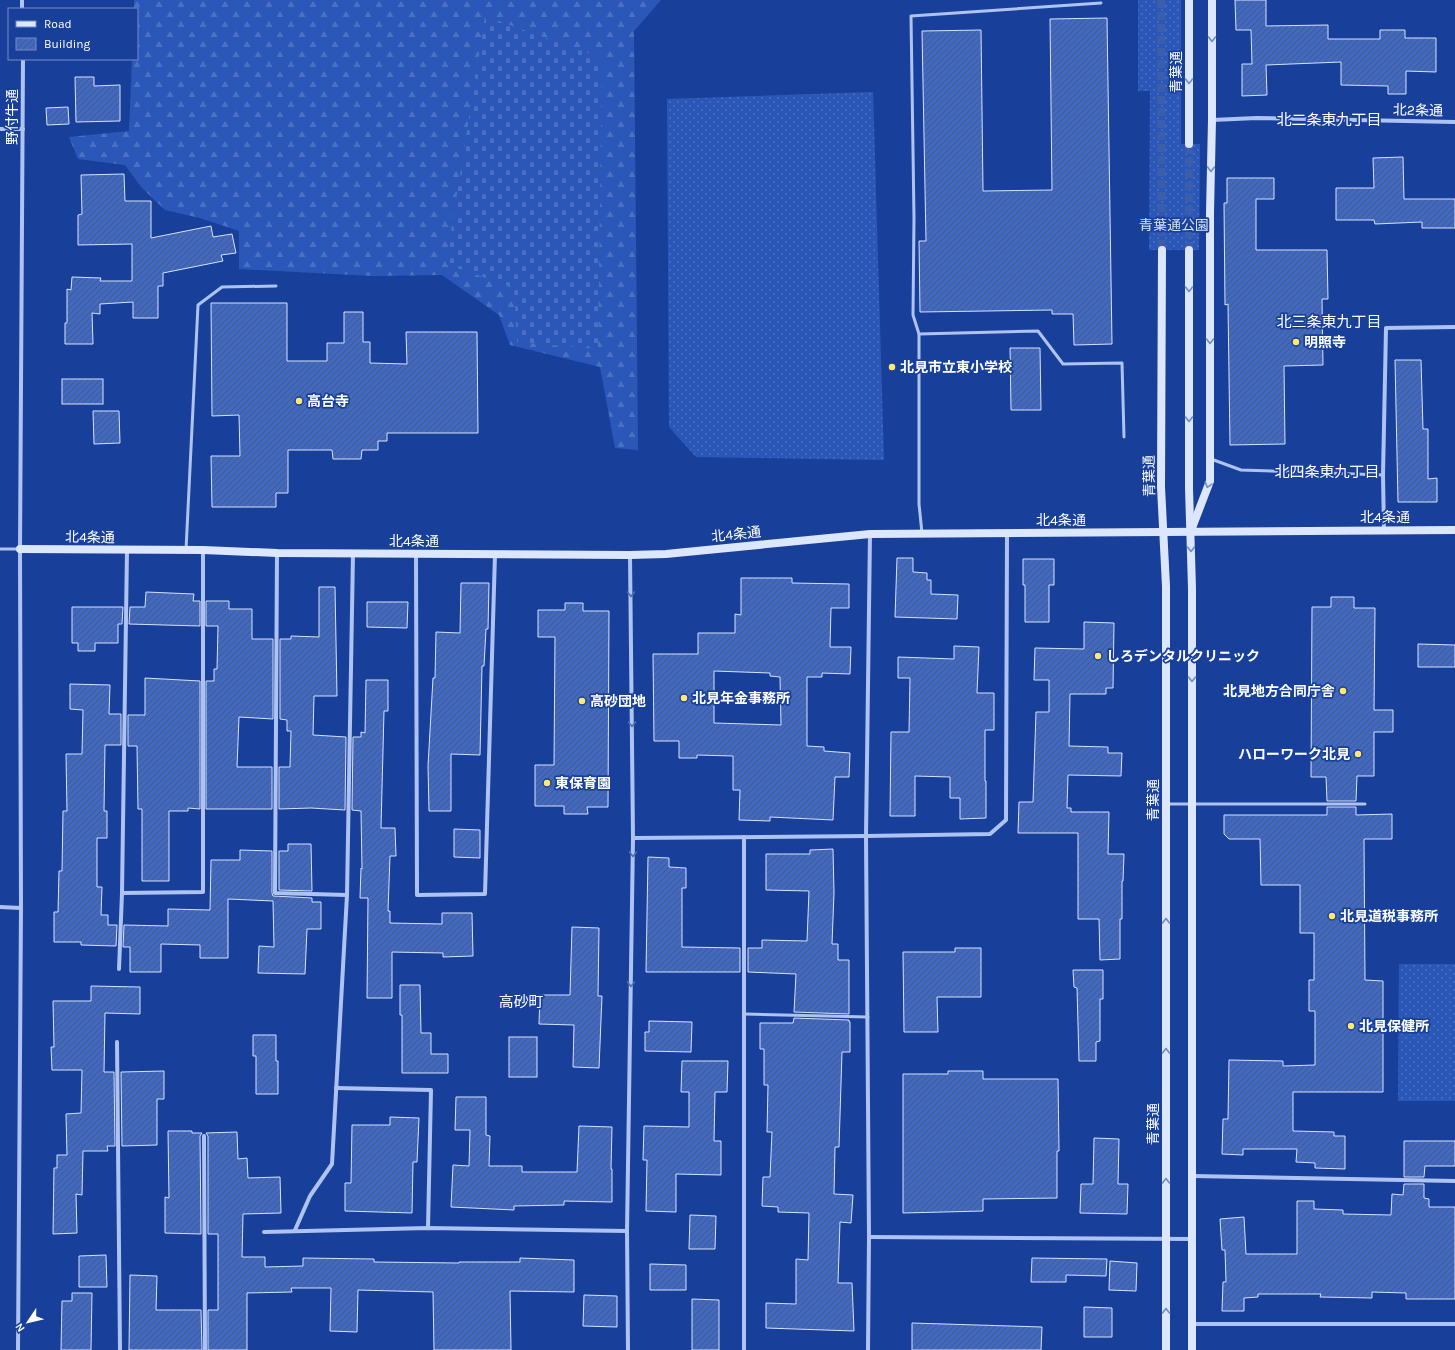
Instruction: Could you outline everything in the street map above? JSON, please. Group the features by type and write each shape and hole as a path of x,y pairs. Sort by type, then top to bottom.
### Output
{"street":[{"name":"青葉通","path":"1189,0 1189,144"},
{"path":"1191,532 1210,480 1212,0"},
{"name":"野付牛通","path":"18,1350 21,908 20,548 23,60"},
{"name":"北2条通","path":"1212,120 1257,118 1455,122"},
{"path":"0,129 23,129"},
{"name":"青葉通","path":"1162,250 1161,487 1166,586 1166,1350"},
{"path":"1189,250 1189,488 1191,532 1192,804 1192,1350"},
{"path":"1384,530 1383,475 1386,328 1455,327"},
{"name":"北4条通","path":"20,548 203,550 277,553 630,555 666,554 870,534 1455,530"},
{"path":"633,838 990,834 1006,820 1007,533"},
{"path":"868,1350 869,1236 866,836 870,534"},
{"path":"119,969 122,893 127,550"},
{"path":"122,893 203,892 203,550"},
{"path":"277,553 275,893 348,895"},
{"path":"295,1230 310,1196 332,1164 348,895 352,553"},
{"path":"416,554 417,895 485,894 495,554"},
{"path":"628,1350 627,1231 633,838 630,555"},
{"path":"744,837 744,1350"},
{"path":"0,907 21,908"},
{"path":"117,1042 120,1350"},
{"path":"336,1088 431,1090 428,1228"},
{"path":"204,1136 205,1350"},
{"path":"1192,1176 1455,1181"},
{"path":"264,1232 295,1230 428,1228 627,1231"},
{"path":"869,1236 1192,1239"},
{"path":"1192,1324 1455,1324"}],"lane":[{"path":"922,533 919,504 919,334 913,315 914,218 911,16 1101,3"},
{"path":"186,550 198,304 222,287 276,286"},
{"path":"919,334 1038,331 1063,364 1122,362 1124,437"},
{"path":"1210,458 1241,470 1383,475"},
{"path":"0,550 20,548"},
{"path":"1166,804 1365,804"},
{"path":"745,1014 868,1017"}],"green space":[{"path":"134,0 661,0 634,31 638,450 615,448 600,367 510,345 499,315 442,275 374,276 239,269 239,231 200,218 165,210 142,188 125,165 78,159 69,137 129,131 132,60 138,60 138,8 134,8"},
{"name":"青葉通公園","path":"1138,0 1181,0 1181,144 1200,144 1199,250 1149,250 1150,91 1138,91"},
{"path":"485,16 602,58 598,349 517,342 514,288 446,264"},
{"path":"873,92 884,460 696,457 669,427 667,99"},
{"path":"1399,964 1455,964 1455,1101 1398,1101"}],"building":[{"path":"1235,0 1266,0 1266,26 1328,25 1328,39 1380,39 1380,30 1405,30 1405,38 1436,38 1436,72 1406,71 1406,94 1388,94 1388,86 1341,85 1341,62 1266,65 1267,95 1242,96 1242,64 1252,64 1251,30 1236,30"},
{"path":"1107,18 1112,344 1074,345 1073,314 1052,314 1052,310 920,312 919,241 926,241 922,31 981,30 983,191 1052,190 1050,19"},
{"path":"75,77 94,77 94,86 120,85 120,121 76,122"},
{"path":"68,107 69,124 47,125 46,108"},
{"path":"1403,157 1404,199 1455,199 1455,228 1422,228 1422,222 1375,224 1374,220 1336,220 1336,188 1374,188 1373,158"},
{"path":"124,174 125,201 151,201 151,238 211,226 213,237 232,234 236,253 221,255 223,261 163,273 163,286 158,286 158,318 133,318 133,302 100,304 100,314 92,313 93,344 65,344 65,323 67,323 67,289 71,290 72,277 101,278 100,281 132,281 132,244 78,245 78,215 82,214 81,175"},
{"name":"明照寺","path":"1227,178 1274,178 1274,199 1256,199 1256,250 1327,250 1328,299 1322,299 1323,365 1284,366 1285,444 1230,445 1228,304 1225,305 1224,203 1227,203"},
{"name":"高台寺","path":"211,303 287,303 287,361 327,361 327,343 344,343 344,312 363,312 363,342 370,342 370,363 407,364 406,332 477,332 478,433 387,433 387,441 378,441 378,450 362,450 361,459 333,459 332,450 288,450 288,493 276,493 276,507 212,507 211,456 240,456 239,415 212,416"},
{"path":"1010,348 1040,348 1041,410 1011,410"},
{"path":"1395,360 1421,360 1423,429 1428,429 1428,479 1437,478 1437,502 1398,502"},
{"path":"62,379 103,379 103,404 62,404"},
{"path":"93,411 119,411 120,443 94,444"},
{"path":"897,558 913,558 913,572 927,573 927,580 931,580 931,594 958,595 957,619 895,617"},
{"path":"1023,559 1054,559 1054,585 1049,585 1049,622 1025,622"},
{"path":"741,578 792,578 792,583 849,584 849,608 831,608 830,647 851,647 850,674 822,673 822,677 807,677 807,746 824,747 824,751 850,753 849,777 835,777 833,820 770,817 770,821 739,820 740,790 733,790 733,756 697,755 697,758 679,758 679,741 654,741 653,654 698,654 698,633 735,633 735,614 741,615","holes":["714,671 770,673 770,676 780,677 781,725 714,723"]},
{"path":"461,583 489,583 488,629 486,629 484,666 482,666 480,755 451,754 451,811 429,811 428,766 433,678 435,678 436,632 460,633"},
{"path":"319,587 335,587 337,696 314,696 313,735 346,737 345,810 311,808 279,809 279,767 290,767 291,731 287,731 287,720 280,719 280,639 291,639 291,636 319,637"},
{"path":"146,592 194,594 193,601 200,601 200,626 129,624 130,607 145,607"},
{"name":"北見地方合同庁舎","path":"1331,597 1354,597 1354,608 1375,608 1374,710 1393,710 1393,732 1374,732 1374,776 1357,776 1356,801 1327,801 1326,777 1311,777 1312,607 1331,607"},
{"path":"206,601 229,601 229,609 252,609 252,639 273,639 273,719 239,717 237,767 272,767 272,809 206,809 206,681 214,681 214,669 217,669 218,626 206,626"},
{"path":"367,602 408,602 407,628 367,627"},
{"name":"高砂団地","path":"565,603 583,603 583,611 609,611 608,807 587,807 588,814 564,814 564,806 535,806 535,765 554,765 555,637 538,637 538,610 565,610"},
{"path":"72,607 123,607 122,624 118,624 118,643 95,643 95,651 78,651 78,643 72,643"},
{"path":"1084,622 1114,623 1113,688 1106,688 1106,694 1070,694 1069,746 1108,747 1108,753 1122,753 1121,776 1068,775 1067,808 1071,808 1071,812 1109,812 1108,854 1124,854 1122,919 1120,919 1120,959 1100,960 1099,919 1078,919 1078,833 1018,833 1019,802 1033,802 1036,712 1049,712 1049,680 1034,680 1035,648 1084,649"},
{"path":"1418,644 1455,645 1455,667 1418,667"},
{"path":"954,646 979,647 977,693 994,693 994,730 985,730 986,818 960,819 960,798 950,798 950,777 915,776 915,816 890,816 891,732 909,732 910,678 898,678 898,657 954,659"},
{"path":"145,678 200,681 200,809 188,808 188,811 169,811 169,881 142,881 142,809 138,809 137,746 128,746 128,715 145,715"},
{"path":"366,680 388,680 388,711 384,711 381,828 395,828 396,856 390,856 388,911 390,911 390,923 442,924 442,913 472,913 473,956 443,957 443,953 392,952 392,998 367,998 368,898 360,898 361,868 362,869 361,811 352,810 353,737 361,737 361,732 365,733"},
{"path":"70,684 110,685 109,714 121,714 121,745 105,745 104,811 107,811 107,838 97,838 97,887 102,887 101,915 108,915 108,925 117,925 116,946 81,945 81,942 54,942 54,912 58,912 59,871 62,871 63,811 67,811 66,754 82,754 83,710 70,709"},
{"path":"1327,807 1356,807 1356,815 1392,814 1392,839 1364,839 1365,980 1383,981 1383,1092 1293,1092 1293,1131 1334,1132 1334,1136 1345,1136 1345,1169 1315,1168 1315,1163 1296,1162 1297,1149 1243,1149 1243,1155 1222,1154 1223,1119 1228,1119 1229,1060 1283,1061 1283,1066 1315,1065 1315,1011 1309,1011 1309,980 1314,980 1314,933 1300,933 1300,885 1261,885 1260,839 1229,839 1224,834 1224,815 1327,815"},
{"path":"454,829 480,830 480,858 454,857"},
{"path":"288,844 311,844 312,891 279,890 279,851 288,851"},
{"path":"833,849 834,893 832,944 838,944 838,960 849,960 849,1014 794,1012 796,974 748,972 748,948 762,948 762,940 807,941 809,891 766,890 766,854 810,854 810,850"},
{"path":"240,850 272,851 273,896 312,898 312,902 321,902 321,929 307,929 305,974 258,973 259,946 274,947 273,901 228,899 228,958 200,958 200,945 161,944 161,972 130,972 130,947 123,947 124,925 168,926 168,909 210,910 211,860 240,860"},
{"path":"648,857 669,858 669,867 686,868 686,888 682,888 682,947 740,948 740,972 646,972"},
{"path":"572,927 599,928 598,996 602,996 599,1068 573,1067 574,1025 539,1024 540,995 570,995"},
{"path":"955,948 981,948 981,997 937,997 938,1032 904,1032 903,952 955,952"},
{"path":"1073,970 1103,970 1103,999 1100,999 1100,1041 1096,1042 1096,1061 1079,1061 1077,988 1074,987"},
{"path":"400,985 420,985 421,1033 431,1033 431,1054 448,1054 448,1073 402,1073 402,1015 400,1015"},
{"path":"91,986 140,987 140,1014 105,1013 104,1072 114,1072 115,1146 107,1146 108,1151 83,1151 82,1195 76,1194 77,1233 53,1234 54,1168 57,1168 57,1155 67,1155 66,1114 81,1113 82,1070 52,1070 51,1047 54,1047 53,1001 91,1001"},
{"path":"794,1018 849,1020 850,1022 850,1052 842,1052 839,1147 835,1147 834,1194 853,1195 851,1223 840,1222 838,1283 852,1283 854,1331 766,1328 766,1303 796,1304 796,1259 808,1260 809,1213 778,1212 778,1207 762,1206 763,1177 770,1177 772,1132 767,1132 768,1085 764,1085 764,1049 760,1049 760,1023 793,1023"},
{"path":"649,1021 692,1022 691,1052 645,1051 645,1032 649,1032"},
{"path":"253,1035 276,1035 278,1094 256,1094 256,1056 253,1056"},
{"path":"509,1037 537,1037 537,1077 509,1077"},
{"path":"682,1061 728,1061 727,1092 715,1092 714,1141 721,1141 721,1175 676,1174 676,1212 646,1211 647,1160 643,1160 644,1126 689,1127 689,1092 681,1092"},
{"path":"164,1071 164,1099 157,1099 157,1145 122,1146 121,1072"},
{"path":"948,1071 983,1071 983,1079 1058,1079 1059,1151 1057,1151 1057,1198 983,1199 983,1211 903,1213 903,1074 948,1074"},
{"path":"456,1097 486,1097 486,1135 490,1136 489,1166 522,1166 522,1172 577,1172 579,1126 612,1127 612,1202 564,1201 564,1205 514,1206 514,1210 451,1207 453,1165 469,1166 470,1130 455,1130"},
{"path":"390,1117 419,1118 417,1162 413,1162 412,1213 345,1211 345,1183 351,1183 352,1125 390,1125"},
{"path":"168,1131 192,1131 192,1133 202,1133 200,1136 201,1234 165,1233 165,1197 169,1198"},
{"path":"237,1132 238,1159 247,1158 248,1178 280,1177 281,1213 243,1214 242,1257 265,1257 265,1267 303,1266 303,1258 374,1259 374,1262 459,1263 520,1262 520,1258 574,1260 574,1292 510,1291 511,1350 434,1350 433,1292 358,1290 357,1332 330,1331 331,1288 291,1288 292,1292 247,1293 247,1350 208,1350 208,1310 218,1310 218,1234 208,1234 208,1136 206,1133"},
{"path":"1094,1138 1119,1139 1118,1184 1128,1184 1127,1214 1080,1213 1081,1184 1093,1184"},
{"path":"1404,1141 1455,1141 1455,1166 1425,1166 1424,1177 1404,1177"},
{"path":"1404,1184 1424,1184 1424,1198 1429,1199 1429,1207 1455,1207 1455,1299 1406,1299 1406,1293 1372,1292 1372,1298 1320,1297 1321,1294 1258,1294 1258,1297 1244,1298 1244,1311 1222,1311 1223,1282 1226,1282 1225,1250 1222,1250 1220,1219 1244,1217 1246,1254 1297,1254 1297,1201 1314,1201 1314,1209 1343,1210 1343,1214 1391,1215 1392,1194 1403,1195"},
{"path":"690,1215 716,1216 715,1249 689,1249"},
{"path":"106,1255 107,1287 79,1287 79,1256"},
{"path":"1032,1258 1107,1259 1106,1276 1066,1275 1066,1282 1031,1282"},
{"path":"1110,1261 1137,1263 1136,1291 1109,1290"},
{"path":"650,1264 686,1265 686,1290 650,1290"},
{"path":"130,1275 157,1276 156,1310 201,1310 202,1350 129,1350"},
{"path":"72,1293 92,1293 91,1350 61,1350 62,1301 72,1301"},
{"path":"584,1295 617,1296 617,1327 583,1326"},
{"path":"692,1299 719,1300 719,1350 692,1350"},
{"path":"1084,1307 1112,1308 1112,1337 1084,1337"},
{"path":"912,1323 1042,1327 1041,1350 912,1350"}],"tunnel":[{"path":"1161,0 1162,250"},
{"path":"1189,144 1189,250"}],"place":[{"name":"明照寺","path":"1296,342"},
{"name":"北見市立東小学校","path":"892,367"},
{"name":"高台寺","path":"299,401"},
{"name":"しろデンタルクリニック","path":"1098,656"},
{"name":"北見地方合同庁舎","path":"1343,691"},
{"name":"北見年金事務所","path":"684,698"},
{"name":"高砂団地","path":"582,701"},
{"name":"ハローワーク北見","path":"1358,754"},
{"name":"東保育園","path":"547,783"},
{"name":"北見道税事務所","path":"1332,916"},
{"name":"北見保健所","path":"1351,1026"}],"district":[{"name":"北二条東九丁目","path":"1329,120"},
{"name":"北三条東九丁目","path":"1329,322"},
{"name":"北四条東九丁目","path":"1327,472"},
{"name":"高砂町","path":"521,1002"}]}
